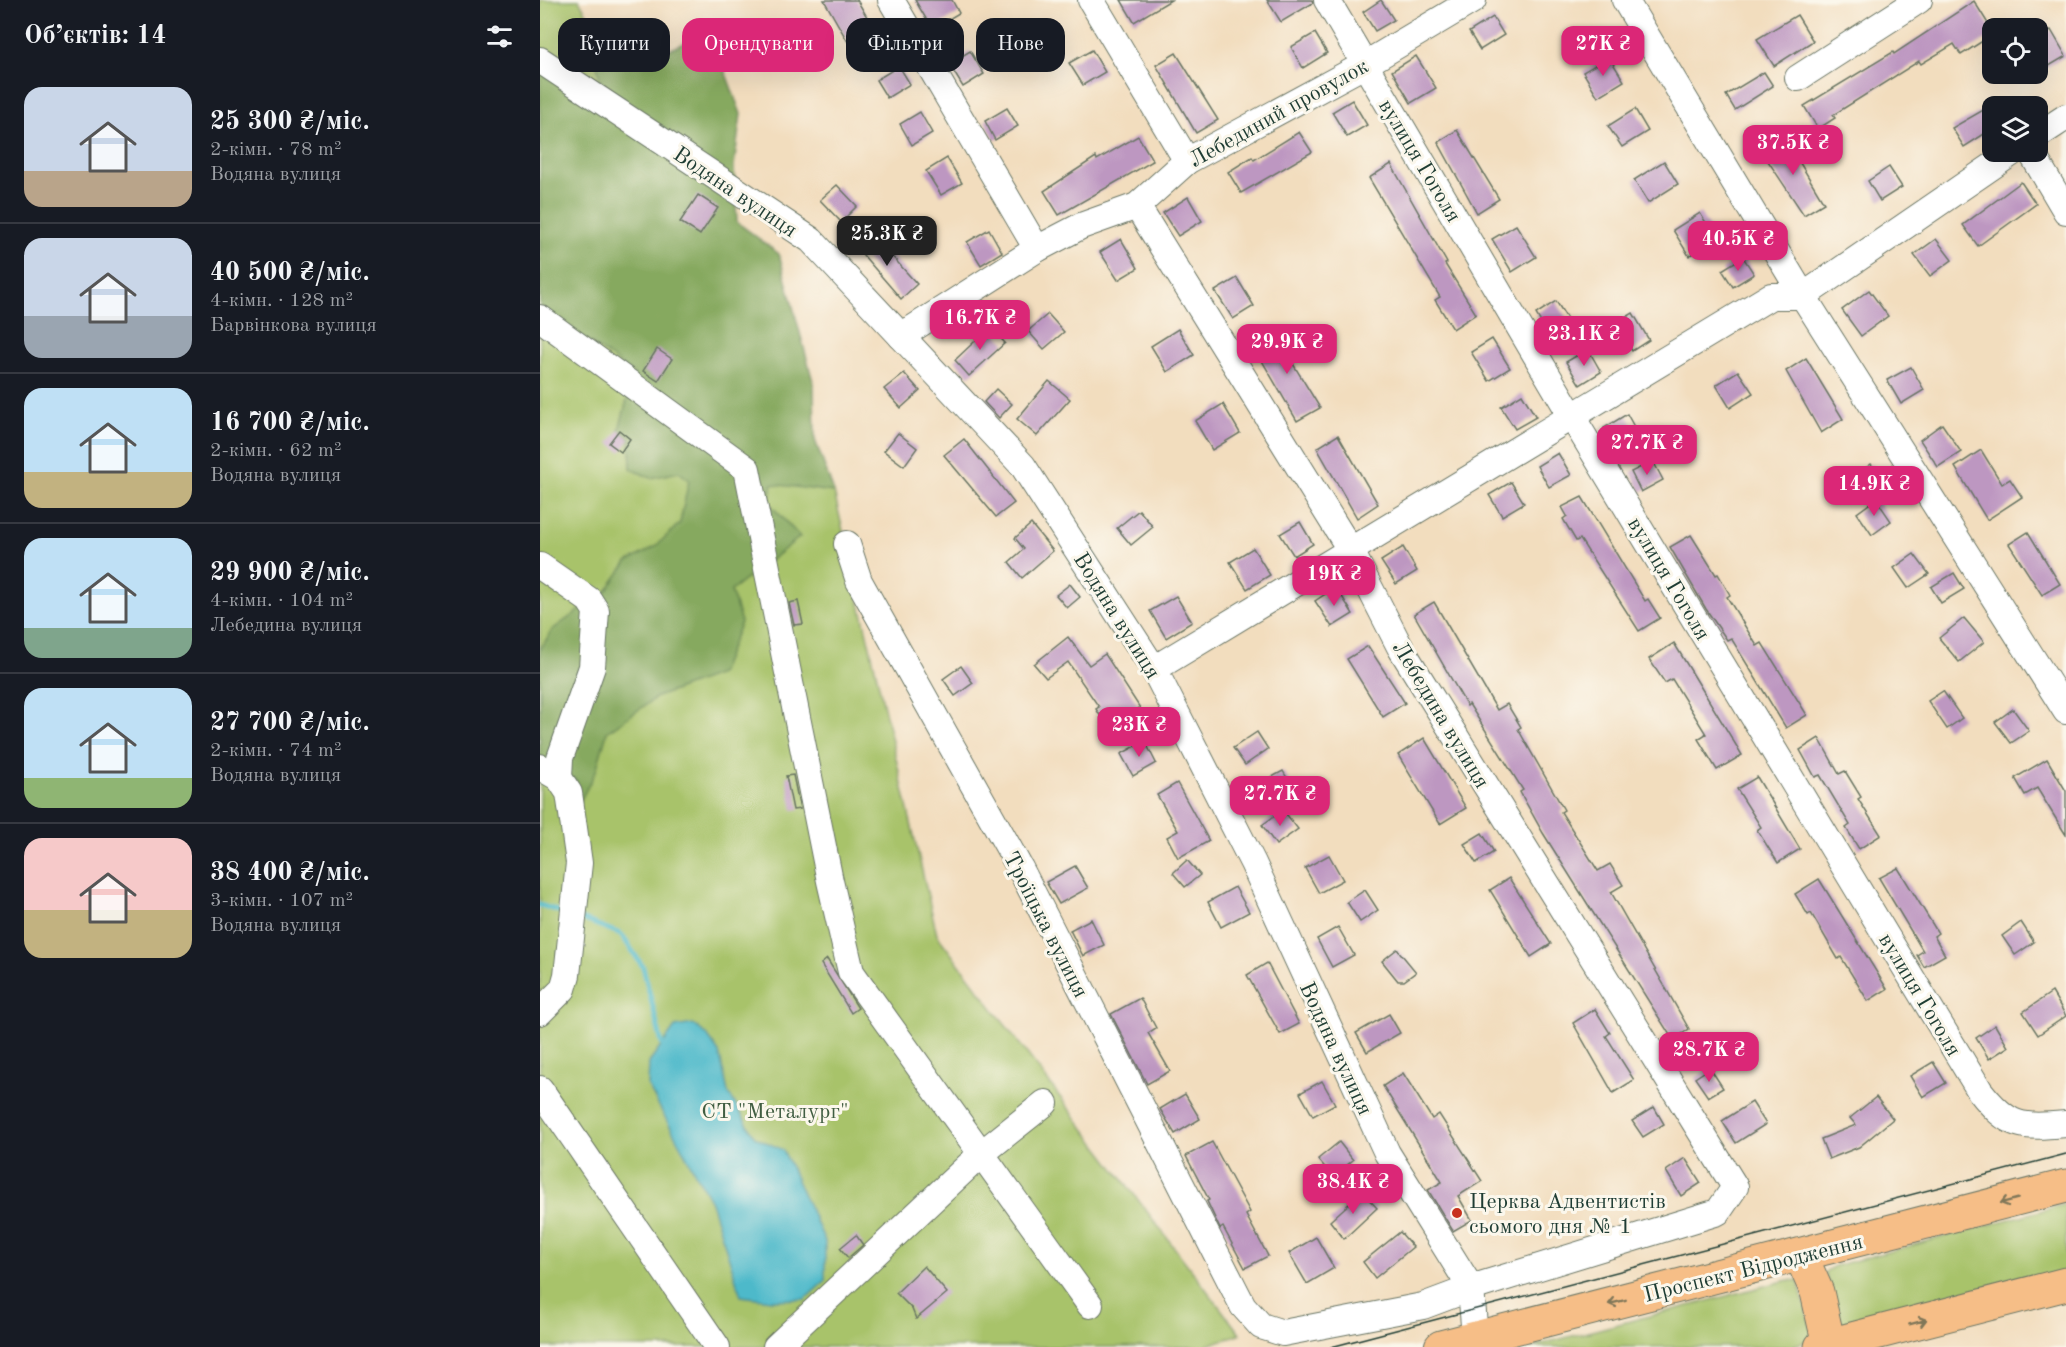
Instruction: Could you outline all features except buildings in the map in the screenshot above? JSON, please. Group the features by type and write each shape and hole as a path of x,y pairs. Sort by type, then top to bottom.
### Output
{"main road":[{"name":"Проспект Відродження","path":"1441,1347 2066,1186"},
{"path":"1801,1256 1817,1292 1826,1346 2066,1284"}],"street":[{"path":"891,0 1036,249"},
{"path":"1091,0 1187,161"},
{"name":"вулиця Гоголя","path":"1327,0 1571,415 1980,1091 1997,1112 2022,1126 2066,1124"},
{"name":"Лебединий провулок","path":"901,336 1036,249 1081,226 1137,206 1187,161 1364,65 1473,0"},
{"path":"1625,0 1803,296 2066,711"},
{"path":"1798,78 1918,0"},
{"name":"Водяна вулиця","path":"540,60 811,240 1023,466 1154,669 1253,863 1387,1153 1471,1288 1474,1338"},
{"path":"2048,129 2066,117"},
{"path":"1154,669 1771,296 1803,296 1998,162"},
{"path":"2037,162 2066,211"},
{"name":"Лебедина вулиця","path":"1137,206 1351,550 1400,647 1735,1187"},
{"path":"540,318 747,469 830,881 851,972 1090,1305"},
{"name":"Троїцька вулиця","path":"847,544 859,581 1020,868 1243,1306 1261,1326 1283,1333 1423,1306 1471,1288 1718,1212 1735,1187"},
{"path":"540,566 589,600 596,611 592,667 560,758 550,772 569,793 579,863 567,975 563,989 540,1012"},
{"path":"540,1089 717,1347"},
{"path":"776,1347 981,1154 1045,1103"}],"green space":[{"path":"540,0 579,0 588,18 558,18 558,72 599,72 608,119 540,72"},
{"path":"682,44 682,72 726,72 741,114 734,166 737,222 779,254 814,385 815,440 834,492 772,484 769,503 800,537 731,591 741,622 720,674 657,697 607,732 596,771 579,803 576,780 540,760 540,650 552,630 607,590 627,562 655,547 680,523 689,480 679,472 651,478 631,469 630,439 619,430 634,374 540,306 540,72 608,118 599,72 670,72 670,49"},
{"name":"СТ \"Металург\"","path":"540,192 663,303 834,492 937,935 1240,1334 1202,1347 540,1347"},
{"path":"2066,1204 2066,1273 1843,1329 1825,1273 1835,1266"},
{"path":"1788,1280 1798,1281 1814,1339 1789,1347 1530,1347"}],"water":[{"path":"693,1024 707,1035 719,1052 728,1092 755,1137 783,1150 825,1241 825,1281 805,1299 771,1300 741,1296 711,1202 648,1086 649,1063 675,1027"}],"waterway":[{"path":"540,905 567,914"},
{"path":"579,918 621,934 643,967 662,1044 666,1049"}],"tram line":[{"path":"1331,1347 2066,1154"}],"place":[{"name":"Церква Адвентистів сьомого дня № 1","path":"1457,1213"}]}
